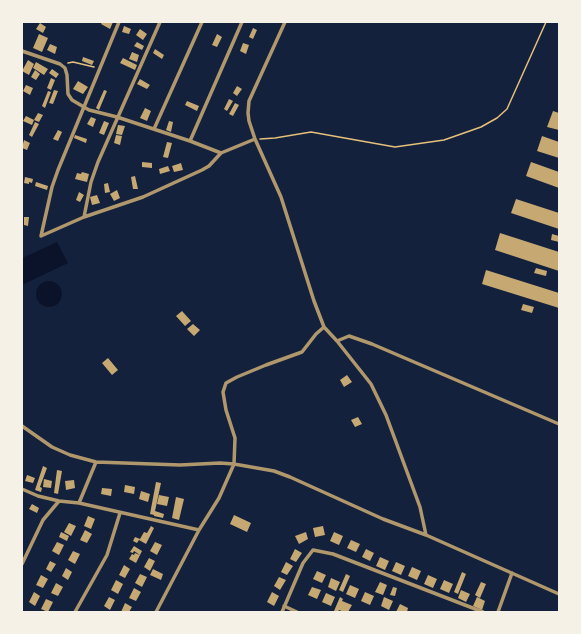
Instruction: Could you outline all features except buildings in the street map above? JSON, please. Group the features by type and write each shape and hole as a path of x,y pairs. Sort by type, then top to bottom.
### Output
{"street":[{"path":"119,22 83,107 52,187 41,236 84,217 143,197 202,170 209,166 221,153 255,139"},
{"path":"84,217 91,182 98,162 160,22"},
{"path":"154,129 202,22"},
{"path":"190,141 242,22"},
{"path":"285,22 249,101 248,113 255,139 281,197 314,301 324,327 371,384 386,415 420,507 426,535"},
{"path":"22,52 60,64 65,68 68,94 72,100 83,107 190,141 221,153"},
{"path":"156,612 199,530 220,498 234,464 235,438 226,410 223,392 226,384 237,377 266,364 302,352 316,334 324,327"},
{"path":"337,341 350,336 372,344 559,424"},
{"path":"22,426 52,447 70,455 96,462 180,465 220,463 274,471 383,519 426,535 559,594"},
{"path":"79,503 96,462"},
{"path":"22,489 38,496 59,501 79,503 143,516 199,530"},
{"path":"22,564 43,520 59,501"},
{"path":"75,612 107,555 120,512"},
{"path":"282,612 303,563 314,550 333,554 483,612"},
{"path":"498,612 512,573"},
{"path":"284,606 297,612"}],"path":[{"path":"255,139 275,138 311,132 395,146 444,140 481,127 497,118 507,109 546,22"},
{"path":"60,64 73,62 99,69"}],"water":[{"path":"57,242 68,263 22,285 22,258"},
{"path":"49,281 58,285 62,294 58,303 49,307 40,303 36,294 40,285"}]}
